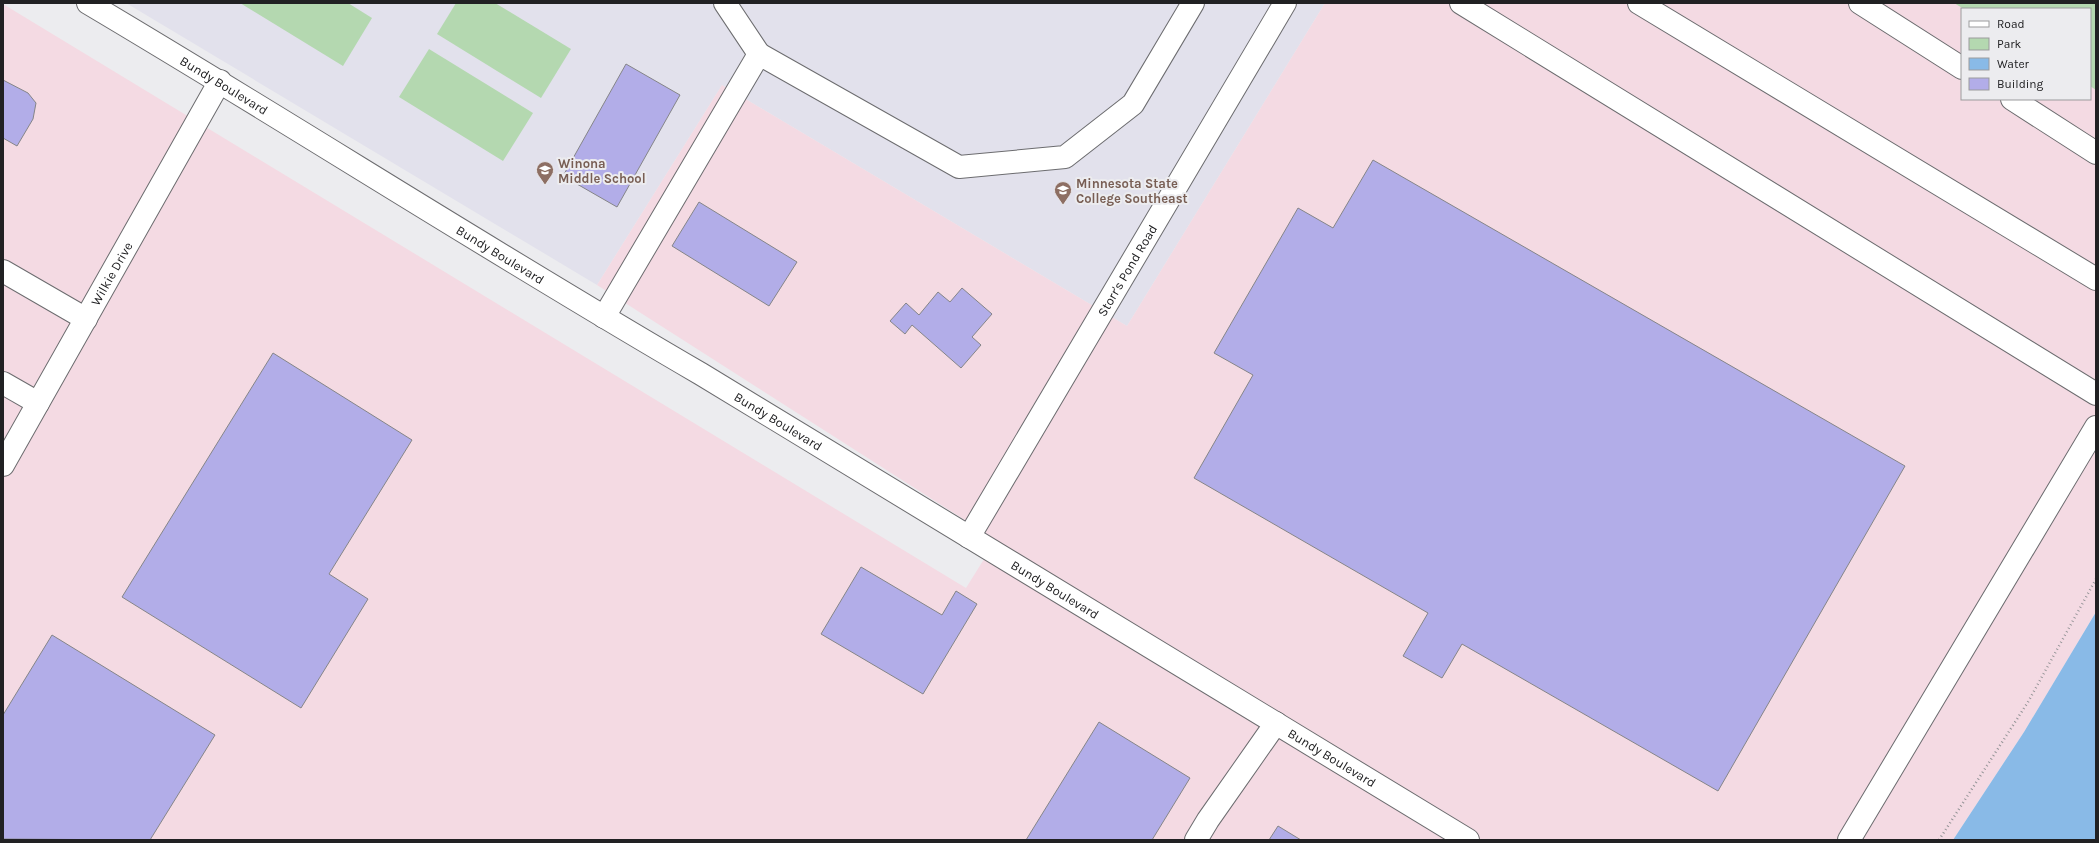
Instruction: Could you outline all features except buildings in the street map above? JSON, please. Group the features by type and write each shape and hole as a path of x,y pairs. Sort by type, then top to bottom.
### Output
{"street":[{"name":"Bundy Boulevard","path":"88,3 220,81 604,317 701,374 1468,840"},
{"path":"725,3 759,54 958,167 1065,157 1133,104 1193,3"},
{"name":"Storr's Pond Road","path":"969,537 1285,3"},
{"path":"1461,3 2096,394"},
{"path":"1639,3 2096,279"},
{"path":"1860,3 1961,67"},
{"path":"604,317 759,54"},
{"name":"Wilkie Drive","path":"3,465 220,81"},
{"path":"2014,100 2096,153"},
{"path":"3,271 86,319"},
{"path":"3,383 38,403"},
{"path":"1849,840 2096,427"},
{"path":"1196,840 1208,820 1276,723"}],"path":[{"path":"1939,840 2028,702 2096,579"}],"shaded area":[{"path":"126,3 1325,3 1127,326 722,85 597,285"},
{"path":"1325,3 2014,3 2022,8 1961,8 1961,100 2091,100 2091,48 2096,50 2096,612 2024,732 1953,840 3,840 3,4 966,588 996,540 597,285 722,85 1127,326"}],"green space":[{"path":"240,3 348,3 372,18 343,66"},
{"path":"456,3 495,3 571,49 541,98 437,34"},
{"path":"1954,3 2096,3 2096,90 2091,87 2091,8 1962,8"},
{"path":"429,49 533,113 503,161 399,97"}],"water":[{"path":"2096,612 2096,840 1953,840 2024,732"}],"place":[{"name":"Winona Middle School","path":"545,185"},
{"name":"Minnesota State College Southeast","path":"1063,205"}]}
